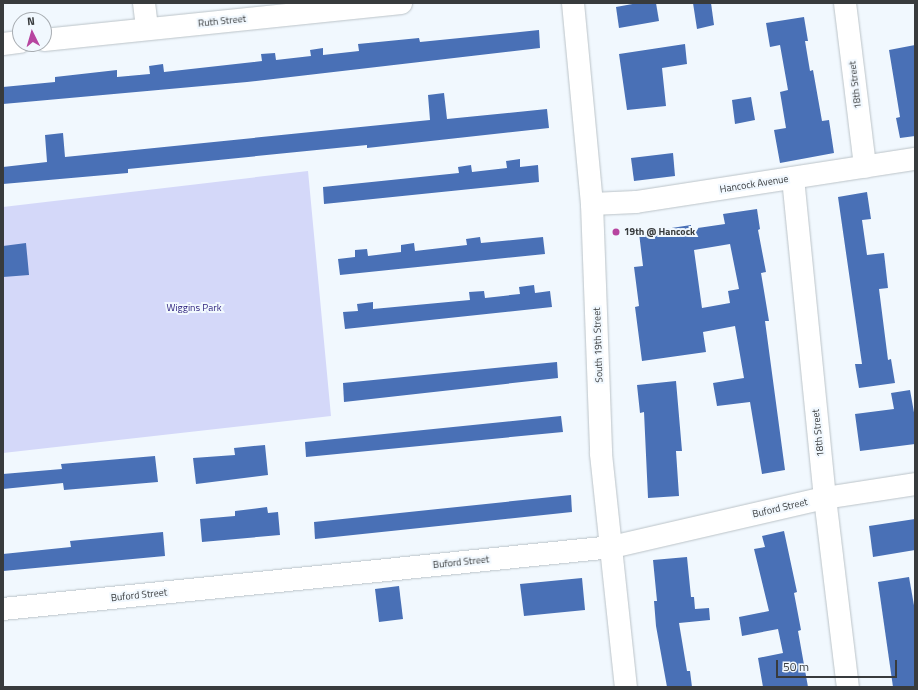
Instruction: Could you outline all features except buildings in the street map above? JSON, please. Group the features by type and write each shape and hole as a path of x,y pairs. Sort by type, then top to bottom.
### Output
{"street":[{"path":"144,3 147,29"},
{"name":"Ruth Street","path":"52,39 401,3"},
{"name":"South 19th Street","path":"573,3 592,204 601,454 626,687"},
{"name":"18th Street","path":"845,3 865,167"},
{"name":"Hancock Avenue","path":"592,204 636,202 915,159"},
{"name":"18th Street","path":"793,178 825,498 848,687"},
{"name":"Buford Street","path":"3,609 612,547 825,498 915,484"}],"green space":[{"name":"Wiggins Park","path":"308,171 331,416 3,453 3,207"}],"place":[{"name":"19th @ Hancock","path":"616,232"}]}
